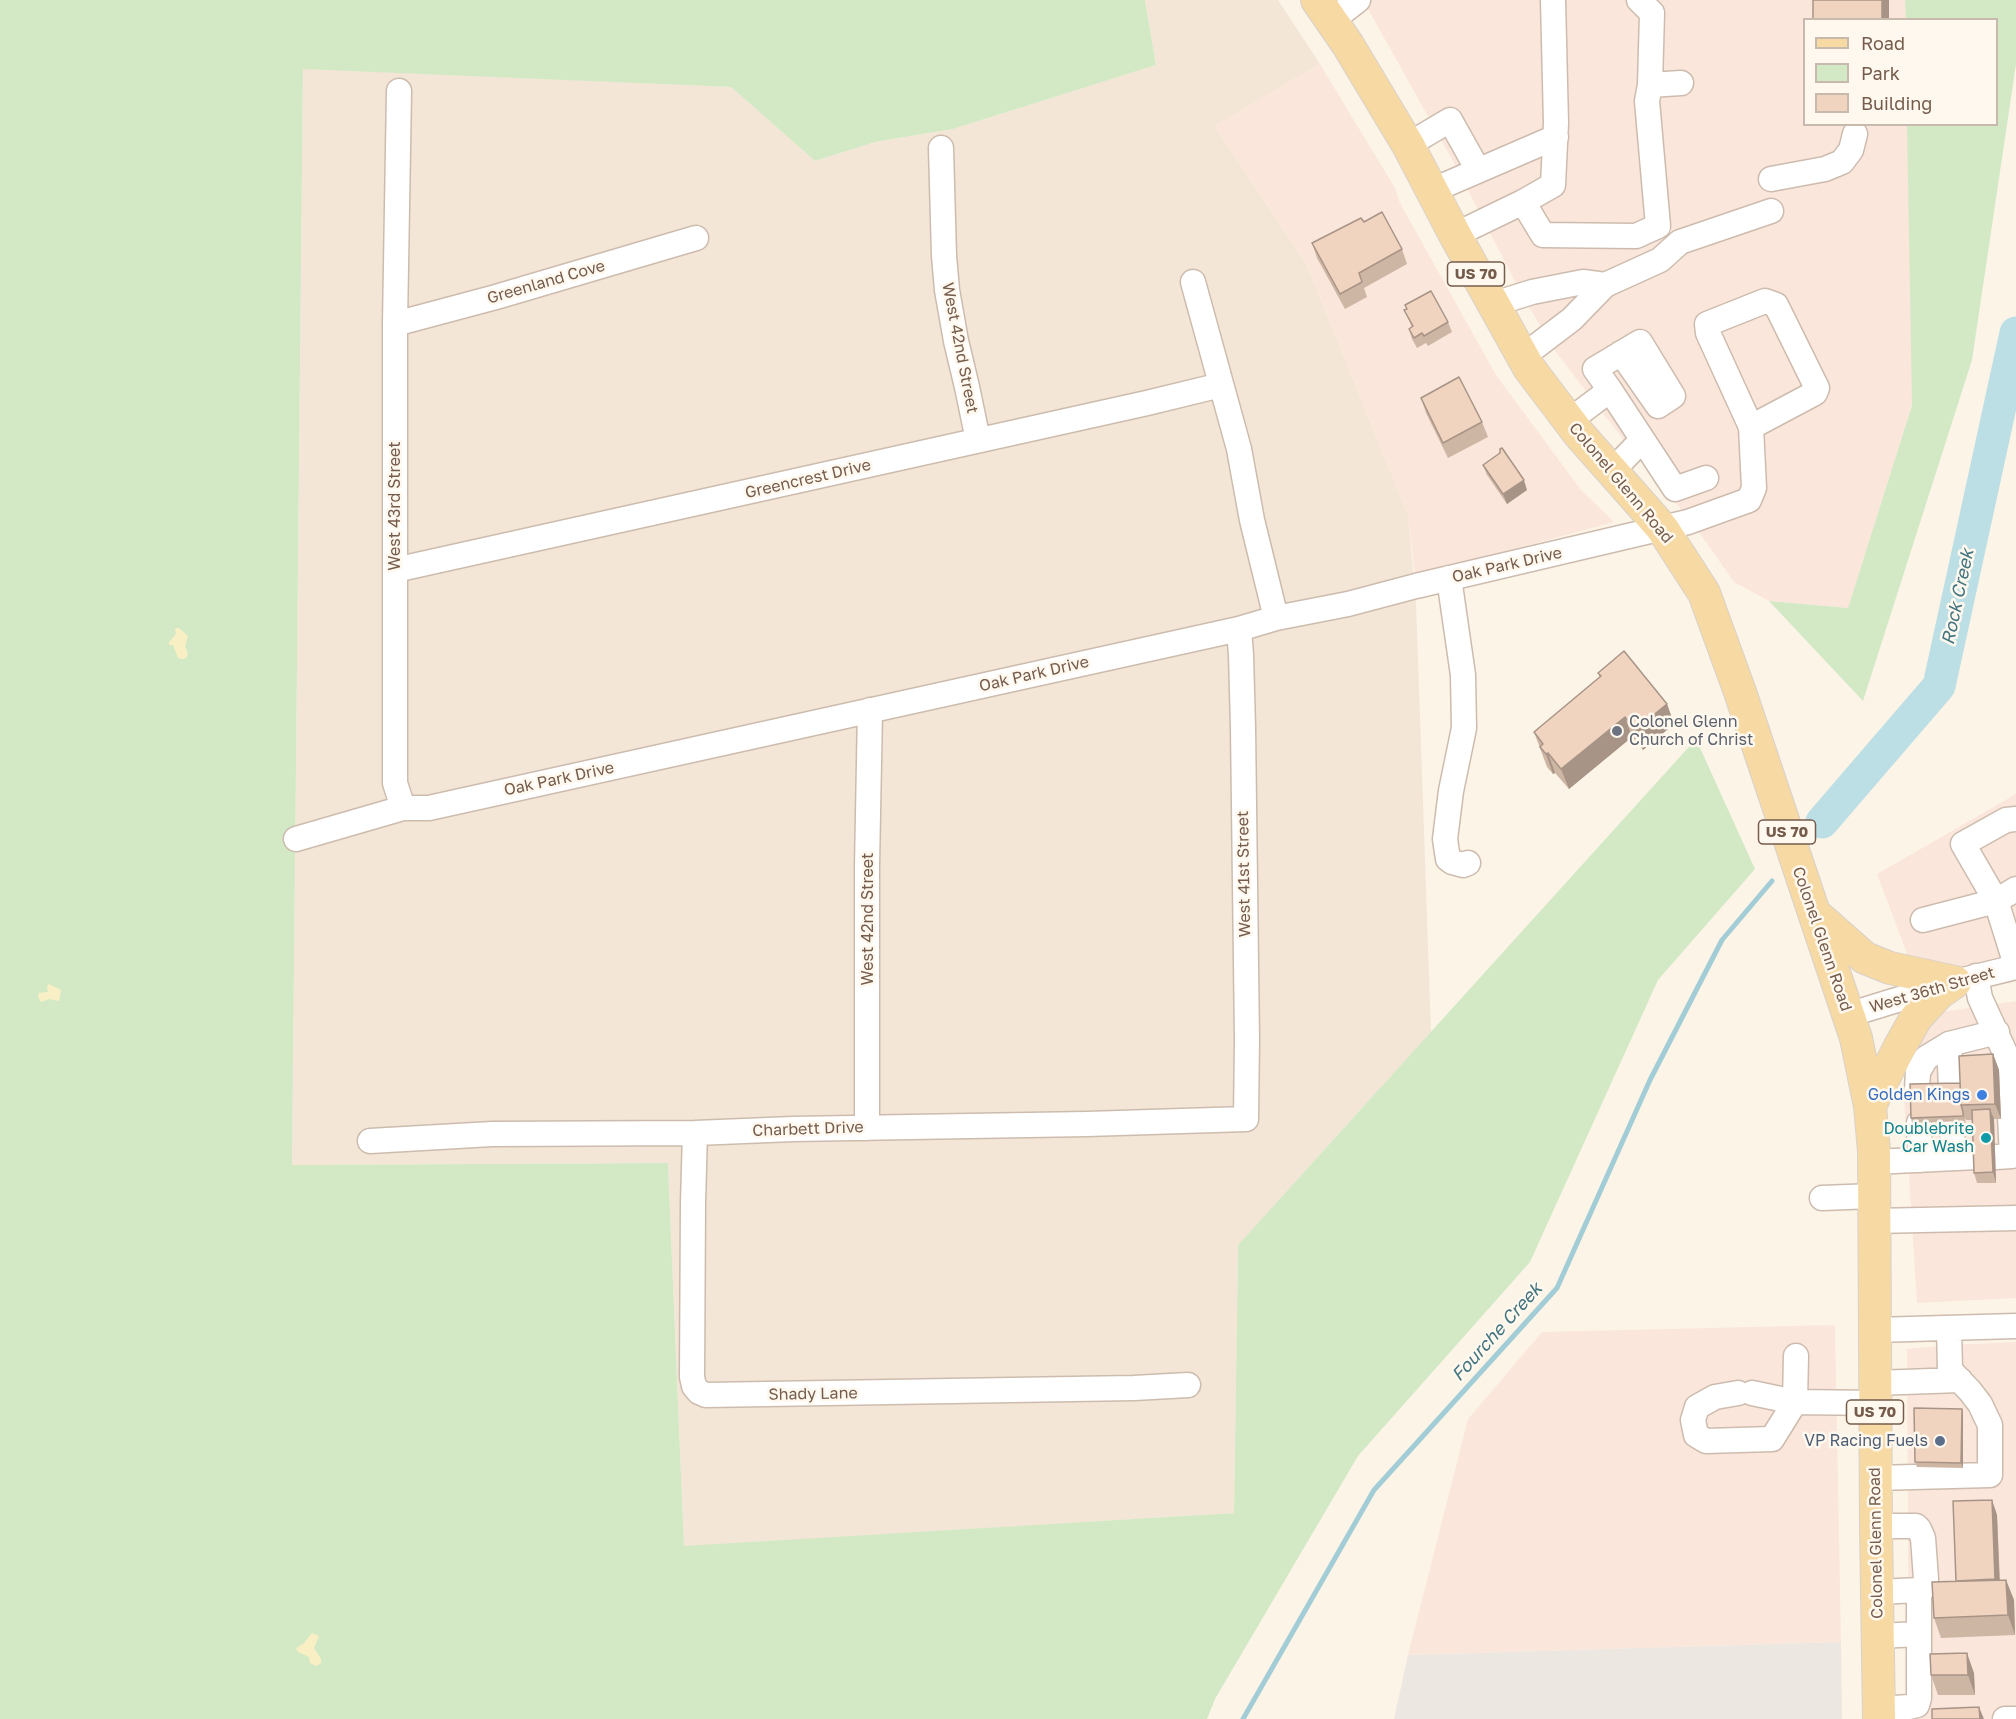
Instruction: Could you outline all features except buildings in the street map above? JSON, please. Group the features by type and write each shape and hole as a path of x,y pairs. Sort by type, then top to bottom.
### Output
{"main road":[{"name":"Colonel Glenn Road","path":"1324,10 1348,45 1408,145 1522,357 1569,421 1655,520 1704,593 1856,1038 1870,1106 1874,1162 1875,1478 1879,1714"},
{"path":"1814,914 1865,957 1890,968 1966,979"},
{"path":"1870,1106 1916,1018 1939,993 1966,979"}],"street":[{"path":"1324,10 1358,0"},
{"path":"1455,235 1553,185 1556,137 1552,0"},
{"path":"1523,202 1543,235 1636,236 1658,226 1647,101 1650,85 1652,14 1639,0"},
{"path":"1650,85 1681,83"},
{"name":"West 43rd Street","path":"399,91 395,324 395,783 404,808"},
{"path":"1408,145 1450,120 1478,170"},
{"path":"1771,179 1825,169 1842,162 1851,150 1855,134"},
{"path":"1431,191 1556,137"},
{"name":"West 42nd Street","path":"941,148 947,290 978,440"},
{"path":"1522,357 1572,319 1605,285 1660,260 1680,242 1771,211"},
{"name":"Greenland Cove","path":"395,324 696,238"},
{"path":"1193,282 1239,449 1252,520 1276,618"},
{"path":"1494,304 1532,292 1582,282 1605,285"},
{"path":"1766,301 1776,304 1817,388 1815,393 1750,427 1708,333 1707,324 1766,301"},
{"path":"1658,406 1673,396 1640,342 1595,369 1675,489"},
{"name":"Greencrest Drive","path":"395,570 730,497 1221,385"},
{"path":"1569,421 1610,390"},
{"name":"Oak Park Drive","path":"404,808 429,808 1239,629 1276,618 1348,604 1655,520 1689,522 1749,500 1754,488 1750,427"},
{"path":"1612,471 1642,440"},
{"path":"1655,520 1675,489 1706,478"},
{"path":"1449,578 1463,675 1464,728 1451,792 1445,839 1448,859 1463,865 1468,863"},
{"name":"West 41st Street","path":"1239,629 1243,717 1246,1119"},
{"name":"West 42nd Street","path":"867,1128 867,866 870,710"},
{"path":"296,839 404,808"},
{"path":"2016,819 2006,820 1963,844 2006,895 2016,966"},
{"path":"1923,920 2006,895"},
{"name":"West 36th Street","path":"1848,1015 2016,966"},
{"path":"1874,1162 2012,1156 2007,1057 1980,998 1966,979"},
{"path":"1940,1049 1934,1089 1918,1072 1926,1058 1940,1049 1997,1032"},
{"name":"Charbett Drive","path":"370,1141 492,1134 695,1133 1246,1119"},
{"path":"1956,1158 1935,1122 1956,1158"},
{"name":"Shady Lane","path":"695,1133 692,1377 694,1386 699,1392 706,1395 1188,1385"},
{"path":"1822,1198 1874,1209 2016,1218"},
{"path":"1875,1330 2016,1326"},
{"path":"1875,1478 1990,1475 1990,1425 1970,1390 1950,1370 1949,1328"},
{"path":"1796,1356 1795,1402 1772,1439 1706,1441 1696,1435 1693,1420 1697,1407 1744,1395 1795,1402 1959,1380"},
{"path":"1876,1526 1916,1526 1919,1529 1923,1538 1926,1579 1926,1586 1919,1590 1877,1592"},
{"path":"1879,1714 1917,1705 1919,1698 1919,1590"},
{"path":"1878,1636 1919,1634"},
{"path":"2005,1719 2016,1719"}],"shaded area":[{"path":"1145,0 1278,0 1320,64 1215,126 1307,265 1408,515 1416,603 1431,1032 1238,1245 1234,1513 684,1547 668,1163 292,1165 303,68 731,87 815,161 875,142 953,129 1156,65"},
{"path":"1363,0 1906,0 1906,18 1803,18 1803,126 1908,126 1914,398 1848,608 1769,601 1734,582 1691,521 1630,448 1555,351 1522,295 1454,163"},
{"path":"1320,64 1395,188 1400,203 1496,375 1581,490 1614,522 1415,576 1408,515 1307,265 1215,126"},
{"path":"2016,794 2016,969 1915,975 1877,874"},
{"path":"2016,1001 2016,1298 1917,1303 1904,1097 1912,1049 1942,1012"},
{"path":"1835,1325 1841,1642 1408,1655 1468,1419 1542,1332"},
{"path":"2016,1342 2016,1719 1909,1719 1907,1349"},
{"path":"1841,1642 1842,1719 1394,1719 1408,1655"}],"green space":[{"path":"0,0 1145,0 1156,65 953,129 875,142 815,161 731,87 303,69 292,1165 668,1163 684,1546 1234,1513 1238,1245 1696,739 1755,869 1658,980 1530,1262 1358,1456 1215,1699 1207,1719 0,1719"},
{"path":"1905,0 2016,0 2016,64 1972,360 1863,701 1769,601 1848,608 1912,405 1907,126 1998,126 1998,18 1906,18"}],"sand":[{"path":"175,628 179,628 188,636 185,646 188,654 183,659 178,658 173,645 169,645 176,634"},
{"path":"49,984 61,990 59,1001 50,999 41,1002 38,997 39,993 48,992"},
{"path":"312,1633 319,1636 314,1648 321,1663 316,1666 310,1663 309,1657 298,1652 296,1648 303,1644"}],"waterway":[{"name":"Rock Creek","path":"1822,822 1939,686 2016,333"},
{"name":"Fourche Creek","path":"1243,1719 1374,1490 1557,1288 1650,1080 1722,940 1772,881"}],"place":[{"name":"Colonel Glenn Church of Christ","path":"1617,731"},
{"name":"Golden Kings","path":"1982,1095"},
{"name":"Doublebrite Car Wash","path":"1986,1138"},
{"name":"VP Racing Fuels","path":"1940,1441"}]}
